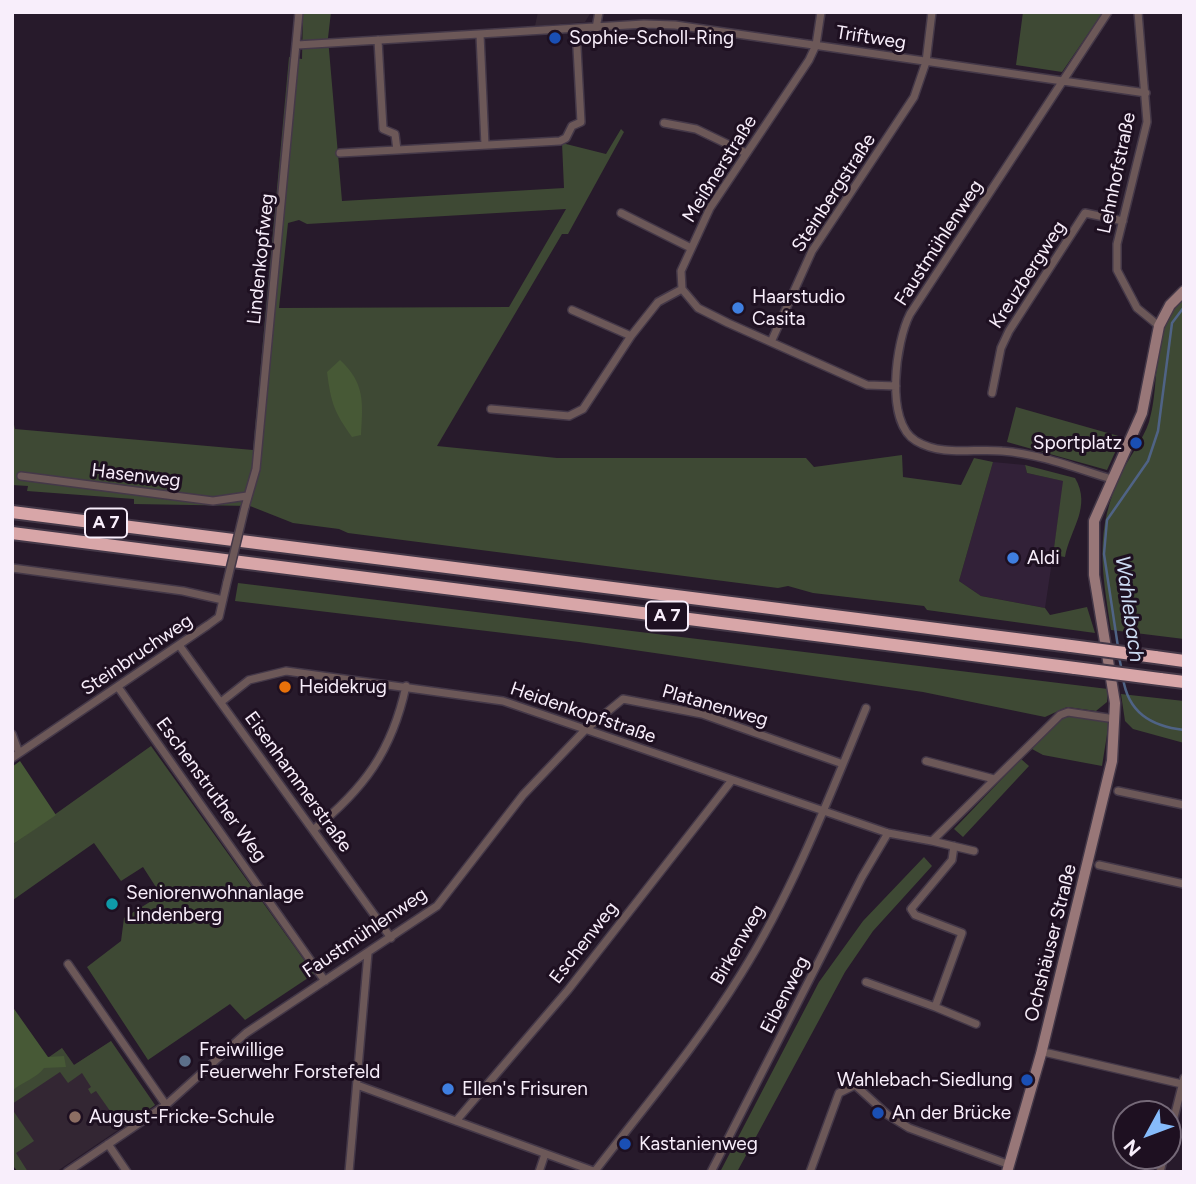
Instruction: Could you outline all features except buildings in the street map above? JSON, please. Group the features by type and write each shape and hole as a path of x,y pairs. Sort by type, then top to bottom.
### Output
{"highway":[{"name":"A 7","path":"12,512 1184,661"},
{"name":"A 7","path":"12,533 1184,682"}],"main road":[{"path":"1159,326 1170,305 1184,291"},
{"name":"Ochshäuser Straße","path":"1009,1168 1041,1054 1112,761 1115,719 1113,691 1099,614 1093,546 1094,520 1142,413 1159,326"}],"street":[{"name":"Lindenkopfweg","path":"245,507 256,469 299,12"},
{"path":"596,28 599,12"},
{"path":"816,45 821,12"},
{"name":"Steinbergstraße","path":"771,342 812,251 915,97 926,62 932,12"},
{"name":"Faustmühlenweg","path":"1108,12 910,314 898,346 896,386 904,428 915,441 964,452 999,450 1034,456 1111,479"},
{"name":"Lehnhofstraße","path":"1138,12 1147,122 1117,244 1118,270 1137,308 1159,326"},
{"name":"Triftweg","path":"297,45 675,25 1146,93"},
{"path":"340,153 564,140 572,126 581,122 576,29"},
{"path":"480,35 485,145"},
{"path":"378,40 383,128 395,134 397,150"},
{"name":"Meißnerstraße","path":"682,289 681,271 710,208 816,45"},
{"path":"664,123 696,129 746,153"},
{"path":"621,213 691,248"},
{"name":"Kreuzbergweg","path":"992,393 1001,348 1009,331 1085,213 1123,221"},
{"path":"491,409 569,416 589,404 631,336 658,302 682,289 698,307 771,342 867,385 896,386"},
{"path":"572,310 631,336"},
{"name":"Hasenweg","path":"21,476 213,501 247,496"},
{"name":"Steinbruchweg","path":"16,755 219,617 245,507"},
{"path":"12,568 183,591 223,600"},
{"name":"Eisenhammerstraße","path":"179,645 391,938"},
{"name":"Heidenkopfstraße","path":"221,702 249,680 286,671 503,701 888,833 974,851"},
{"path":"313,830 347,803 373,772 400,712 406,686"},
{"name":"Eschenstruther Weg","path":"118,687 325,981"},
{"name":"Platanenweg","path":"585,730 614,704 623,699 636,700 702,714 844,764"},
{"name":"Birkenweg","path":"596,1172 687,1056 742,973 787,893 866,708"},
{"path":"932,841 1060,715 1068,712 1115,719"},
{"name":"Faustmühlenweg","path":"67,1172 166,1105 246,1033 437,906 523,795 585,730"},
{"path":"12,734 16,755"},
{"path":"926,761 994,779"},
{"name":"Eschenweg","path":"456,1121 568,990 732,780"},
{"path":"1118,791 1184,805"},
{"name":"Eibenweg","path":"711,1172 862,877 888,833"},
{"path":"935,1007 962,933 915,915 911,909 952,860 954,846"},
{"path":"1099,865 1184,884"},
{"path":"349,1172 368,953"},
{"path":"68,964 166,1105"},
{"path":"866,982 976,1024"},
{"path":"1048,1053 1183,1081 1178,1100"},
{"path":"356,1085 596,1172"},
{"path":"810,1172 839,1093 855,1085 888,1115 909,1128 1009,1168"},
{"path":"108,1144 127,1172"},
{"path":"539,1172 545,1154"}],"shaded area":[{"path":"538,12 591,12 585,22 535,26"},
{"path":"993,462 1025,465 1027,473 1064,481 1045,608 981,596 959,581"},
{"name":"August-Fricke-Schule","path":"111,1041 155,1105 56,1172 18,1172 12,1157 12,1083 62,1048 74,1065"}],"green space":[{"path":"303,12 331,12 328,38 342,201 564,188 562,143 606,154 621,129 624,132 568,234 562,234 437,446 557,458 806,458 814,467 902,455 903,477 961,485 974,458 993,462 959,581 981,596 1045,608 1050,615 1087,607 1095,633 927,610 924,606 813,593 788,586 778,588 348,533 339,529 293,523 250,506 134,504 134,499 27,491 28,486 12,485 12,416 15,429 253,450 289,57 302,59","holes":["566,209 509,307 279,308 288,223 299,220 307,224"]},
{"path":"1023,12 1103,12 1062,72 1016,65"},
{"path":"1184,297 1184,639 1111,630 1102,551 1112,495 1149,422 1165,325"},
{"path":"340,360 354,377 361,394 361,435 352,437 334,407 328,383 327,372"},
{"path":"1016,407 1122,437 1107,470 1007,442"},
{"path":"1025,465 1075,478 1080,489 1081,508 1065,557 1053,555 1063,481 1027,473"},
{"path":"238,583 1108,689 1107,702 1096,711 1067,707 1045,717 923,692 579,642 235,601"},
{"path":"1121,694 1184,701 1184,743 1133,729 1125,721"},
{"path":"1069,714 1109,722 1102,766 1043,755 1032,749"},
{"path":"151,746 314,974 245,1020 230,1004 148,1060 87,967 121,941 124,918 161,895 143,867 121,881 94,843 13,900 12,845"},
{"path":"1021,759 1029,766 963,837 954,829"},
{"path":"20,761 56,815 12,845 12,767"},
{"path":"924,857 932,866 873,931 845,972 737,1172 720,1172 819,982 863,921"},
{"path":"12,1006 48,1057 64,1056 66,1067 44,1068 12,1091"},
{"path":"111,1041 155,1105 122,1128 96,1091 91,1094 88,1089 91,1087 82,1073 68,1083 60,1072 12,1104 12,1083 62,1048 74,1065"},
{"path":"12,1109 34,1141 16,1153 28,1172 18,1172 14,1167"}],"waterway":[{"name":"Wahlebach","path":"1118,647 1104,554 1107,520 1148,461 1158,431 1172,323 1184,307"},
{"name":"Wahlebach","path":"1119,657 1122,671"},
{"name":"Wahlebach","path":"1123,678 1130,700 1143,715 1161,725 1184,730"}],"place":[{"name":"Sophie-Scholl-Ring","path":"555,38"},
{"name":"Haarstudio Casita","path":"738,308"},
{"name":"Sportplatz","path":"1136,443"},
{"name":"Aldi","path":"1013,558"},
{"name":"Heidekrug","path":"285,687"},
{"name":"Seniorenwohnanlage Lindenberg","path":"112,904"},
{"name":"Freiwillige Feuerwehr Forstefeld","path":"185,1061"},
{"name":"Wahlebach-Siedlung","path":"1027,1080"},
{"name":"Ellen's Frisuren","path":"448,1089"},
{"name":"An der Brücke","path":"878,1113"},
{"name":"August-Fricke-Schule","path":"75,1117"},
{"name":"Kastanienweg","path":"625,1144"}]}
